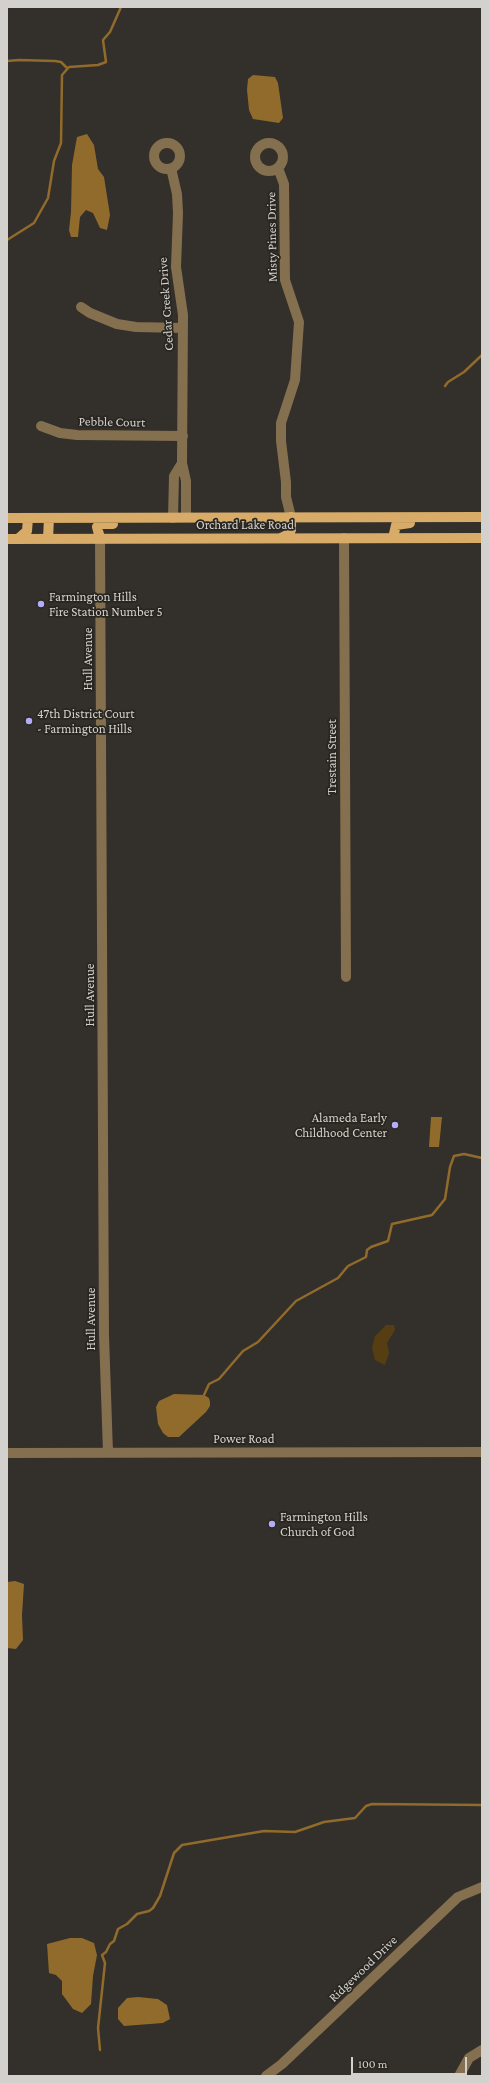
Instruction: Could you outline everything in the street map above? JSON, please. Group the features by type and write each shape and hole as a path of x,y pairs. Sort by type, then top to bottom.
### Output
{"main road":[{"path":"100,538 96,530 99,525 164,524 190,517"},
{"path":"281,538 287,535 291,530 291,517"},
{"name":"Orchard Lake Road","path":"7,518 482,518"},
{"path":"18,539 27,531 28,518"},
{"path":"48,539 49,518"},
{"path":"393,538 394,528 399,523 461,524 482,518"},
{"name":"Orchard Lake Road","path":"7,539 482,538"}],"street":[{"name":"Cedar Creek Drive","path":"171,168 177,194 178,213 176,267 182,328 184,436 182,463 186,481 190,517"},
{"name":"Misty Pines Drive","path":"278,168 284,184 284,280 299,322 295,380 281,423 281,442 286,482 286,497 291,517"},
{"path":"81,308 117,324 136,327 182,328"},
{"name":"Pebble Court","path":"41,426 60,433 77,435 184,436"},
{"name":"Cedar Creek Drive","path":"173,518 174,476 182,463"},
{"name":"Hull Avenue","path":"100,538 104,1328 108,1453"},
{"name":"Trestain Street","path":"344,538 346,977"},
{"name":"Power Road","path":"7,1453 482,1452"},
{"name":"Ridgewood Drive","path":"266,2076 282,2064 458,1897 482,1887"},
{"path":"459,2076 469,2058 482,2050"}],"shaded area":[{"path":"253,75 275,77 278,83 283,118 279,123 253,119 249,110 247,90 248,79"},
{"path":"87,134 94,145 98,169 104,177 110,215 107,230 100,228 93,213 86,210 80,217 78,237 71,237 69,230 72,165 77,137"},
{"path":"431,1117 442,1117 439,1147 429,1147"},
{"path":"386,1325 394,1325 395,1330 387,1343 389,1353 385,1365 375,1360 372,1348 375,1336"},
{"path":"174,1394 204,1395 209,1398 210,1406 206,1412 179,1437 168,1437 163,1433 158,1424 156,1407 159,1401"},
{"path":"15,1581 24,1584 22,1615 23,1640 16,1649 7,1648 7,1582"},
{"path":"70,1938 82,1938 94,1943 97,1955 93,1976 91,2004 82,2013 73,2009 62,1994 62,1981 56,1975 49,1973 47,1944"},
{"path":"138,1997 158,1999 167,2005 170,2019 163,2023 124,2026 118,2019 118,2008 127,1998"}],"waterway":[{"path":"7,240 34,223 48,198 54,161 61,143 62,75 69,67 98,65 106,62 103,40 110,32 121,7"},
{"path":"7,61 55,61 61,62 67,68"},
{"path":"445,386 448,382 464,372 482,355"},
{"path":"204,1395 209,1384 219,1379 243,1351 258,1342 296,1301 338,1278 348,1266 366,1257 367,1250 371,1247 388,1241 392,1224 432,1215 445,1199 450,1167 454,1156 464,1154 482,1158"},
{"path":"100,2050 98,2028 105,1963 102,1955 114,1941 118,1929 127,1924 137,1914 149,1911 153,1908 160,1896 174,1853 182,1845 264,1831 295,1832 324,1822 355,1818 366,1806 372,1804 482,1805"}],"place":[{"name":"Farmington Hills Fire Station Number 5","path":"41,604"},
{"name":"47th District Court - Farmington Hills","path":"29,721"},
{"name":"Alameda Early Childhood Center","path":"395,1125"},
{"name":"Farmington Hills Church of God","path":"272,1524"}]}
